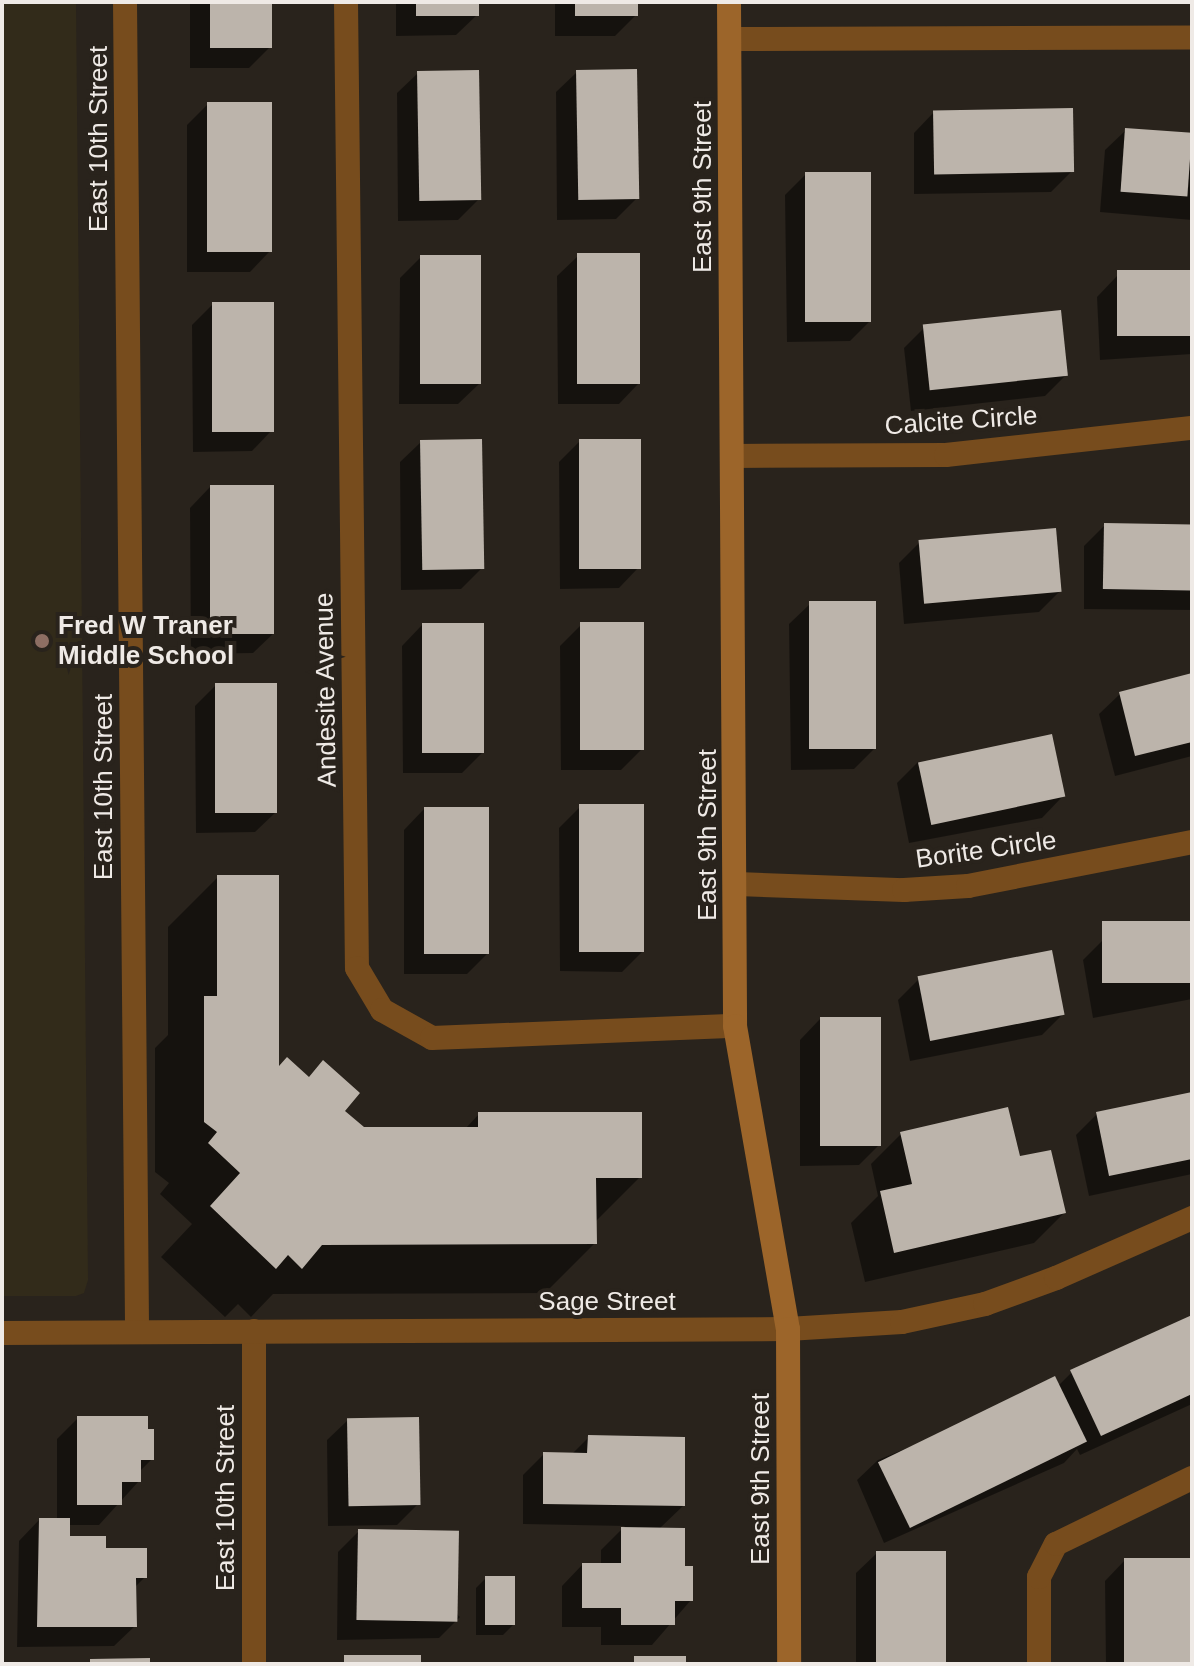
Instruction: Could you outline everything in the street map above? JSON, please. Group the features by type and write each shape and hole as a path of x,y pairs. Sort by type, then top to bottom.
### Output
{"street":[{"name":"East 10th Street","path":"125,2 137,1332"},
{"name":"Andesite Avenue","path":"346,2 357,968 382,1010 432,1038 735,1026"},
{"name":"East 9th Street","path":"729,2 737,884 735,1026 788,1329 789,1664"},
{"path":"730,39 1192,37"},
{"name":"Calcite Circle","path":"732,456 946,455 1192,428"},
{"name":"Borite Circle","path":"737,884 904,890 968,886 1192,842"},
{"name":"Sage Street","path":"2,1333 788,1329 902,1322 985,1304 1056,1278 1192,1218"},
{"name":"East 10th Street","path":"254,1331 254,1664"},
{"path":"1039,1664 1039,1577 1056,1544 1192,1478"}],"shaded area":[{"name":"Fred W Traner Middle School","path":"2,2 76,2 88,1280 84,1293 76,1296 2,1296"}],"building":[{"path":"210,2 272,2 272,48 210,48"},
{"path":"416,2 479,2 479,16 416,16"},
{"path":"575,2 638,2 638,16 575,16"},
{"path":"637,69 639,199 578,200 576,70"},
{"path":"479,70 481,200 419,201 417,71"},
{"path":"207,102 272,102 272,252 207,252"},
{"path":"1073,108 1074,172 934,174 933,110"},
{"path":"1125,128 1192,133 1187,197 1121,192"},
{"path":"805,172 871,172 871,322 805,322"},
{"path":"577,253 640,253 640,384 577,384"},
{"path":"420,255 481,255 481,384 420,384"},
{"path":"1117,270 1192,270 1192,336 1117,336"},
{"path":"212,302 274,302 274,432 212,432"},
{"path":"1061,310 1068,376 930,390 923,325"},
{"path":"482,439 484,569 422,570 420,440"},
{"path":"579,439 641,439 641,569 579,569"},
{"path":"210,485 274,485 274,634 210,634"},
{"path":"1104,523 1192,525 1191,591 1103,589"},
{"path":"1056,528 1062,592 924,604 919,540"},
{"path":"809,601 876,601 876,749 809,749"},
{"path":"580,622 644,622 644,750 580,750"},
{"path":"422,623 484,623 484,753 422,753"},
{"path":"1192,673 1192,742 1135,756 1119,692"},
{"path":"215,683 277,683 277,813 215,813"},
{"path":"1052,734 1065,797 931,825 918,762"},
{"path":"579,804 644,804 644,952 579,952"},
{"path":"424,807 489,807 489,954 424,954"},
{"path":"217,875 279,875 279,1066 287,1057 309,1077 323,1060 360,1093 345,1111 364,1127 478,1127 478,1112 642,1112 642,1178 596,1178 597,1244 322,1245 302,1269 288,1255 276,1269 210,1206 240,1173 208,1143 217,1132 204,1122 204,996 217,996"},
{"path":"1102,921 1192,921 1192,983 1102,983"},
{"path":"1052,950 1065,1015 930,1041 918,976"},
{"path":"820,1017 881,1017 881,1146 820,1146"},
{"path":"1192,1092 1192,1159 1109,1176 1096,1112"},
{"path":"1008,1107 1020,1156 1051,1150 1066,1213 894,1253 880,1191 912,1184 900,1132"},
{"path":"1192,1315 1192,1394 1101,1436 1070,1370"},
{"path":"1055,1376 1087,1442 910,1528 878,1462"},
{"path":"77,1416 148,1416 148,1429 154,1429 154,1460 141,1460 141,1482 122,1482 122,1505 77,1505"},
{"path":"419,1417 421,1505 349,1506 347,1418"},
{"path":"588,1435 685,1437 685,1506 543,1504 543,1452 587,1453"},
{"path":"39,1518 70,1518 70,1536 106,1536 106,1548 147,1548 147,1578 136,1578 137,1627 37,1627"},
{"path":"621,1527 685,1528 685,1566 693,1566 693,1601 675,1601 675,1625 621,1625 621,1608 582,1608 582,1563 621,1563"},
{"path":"358,1529 459,1531 457,1622 356,1620"},
{"path":"876,1551 946,1551 946,1664 876,1664"},
{"path":"1124,1558 1192,1558 1192,1664 1124,1664"},
{"path":"485,1576 515,1576 515,1625 485,1625"},
{"path":"344,1655 421,1655 421,1664 344,1664"},
{"path":"634,1656 686,1656 686,1664 634,1664"},
{"path":"150,1658 150,1664 90,1664 90,1659"}],"place":[{"name":"Fred W Traner Middle School","path":"42,641"}]}
